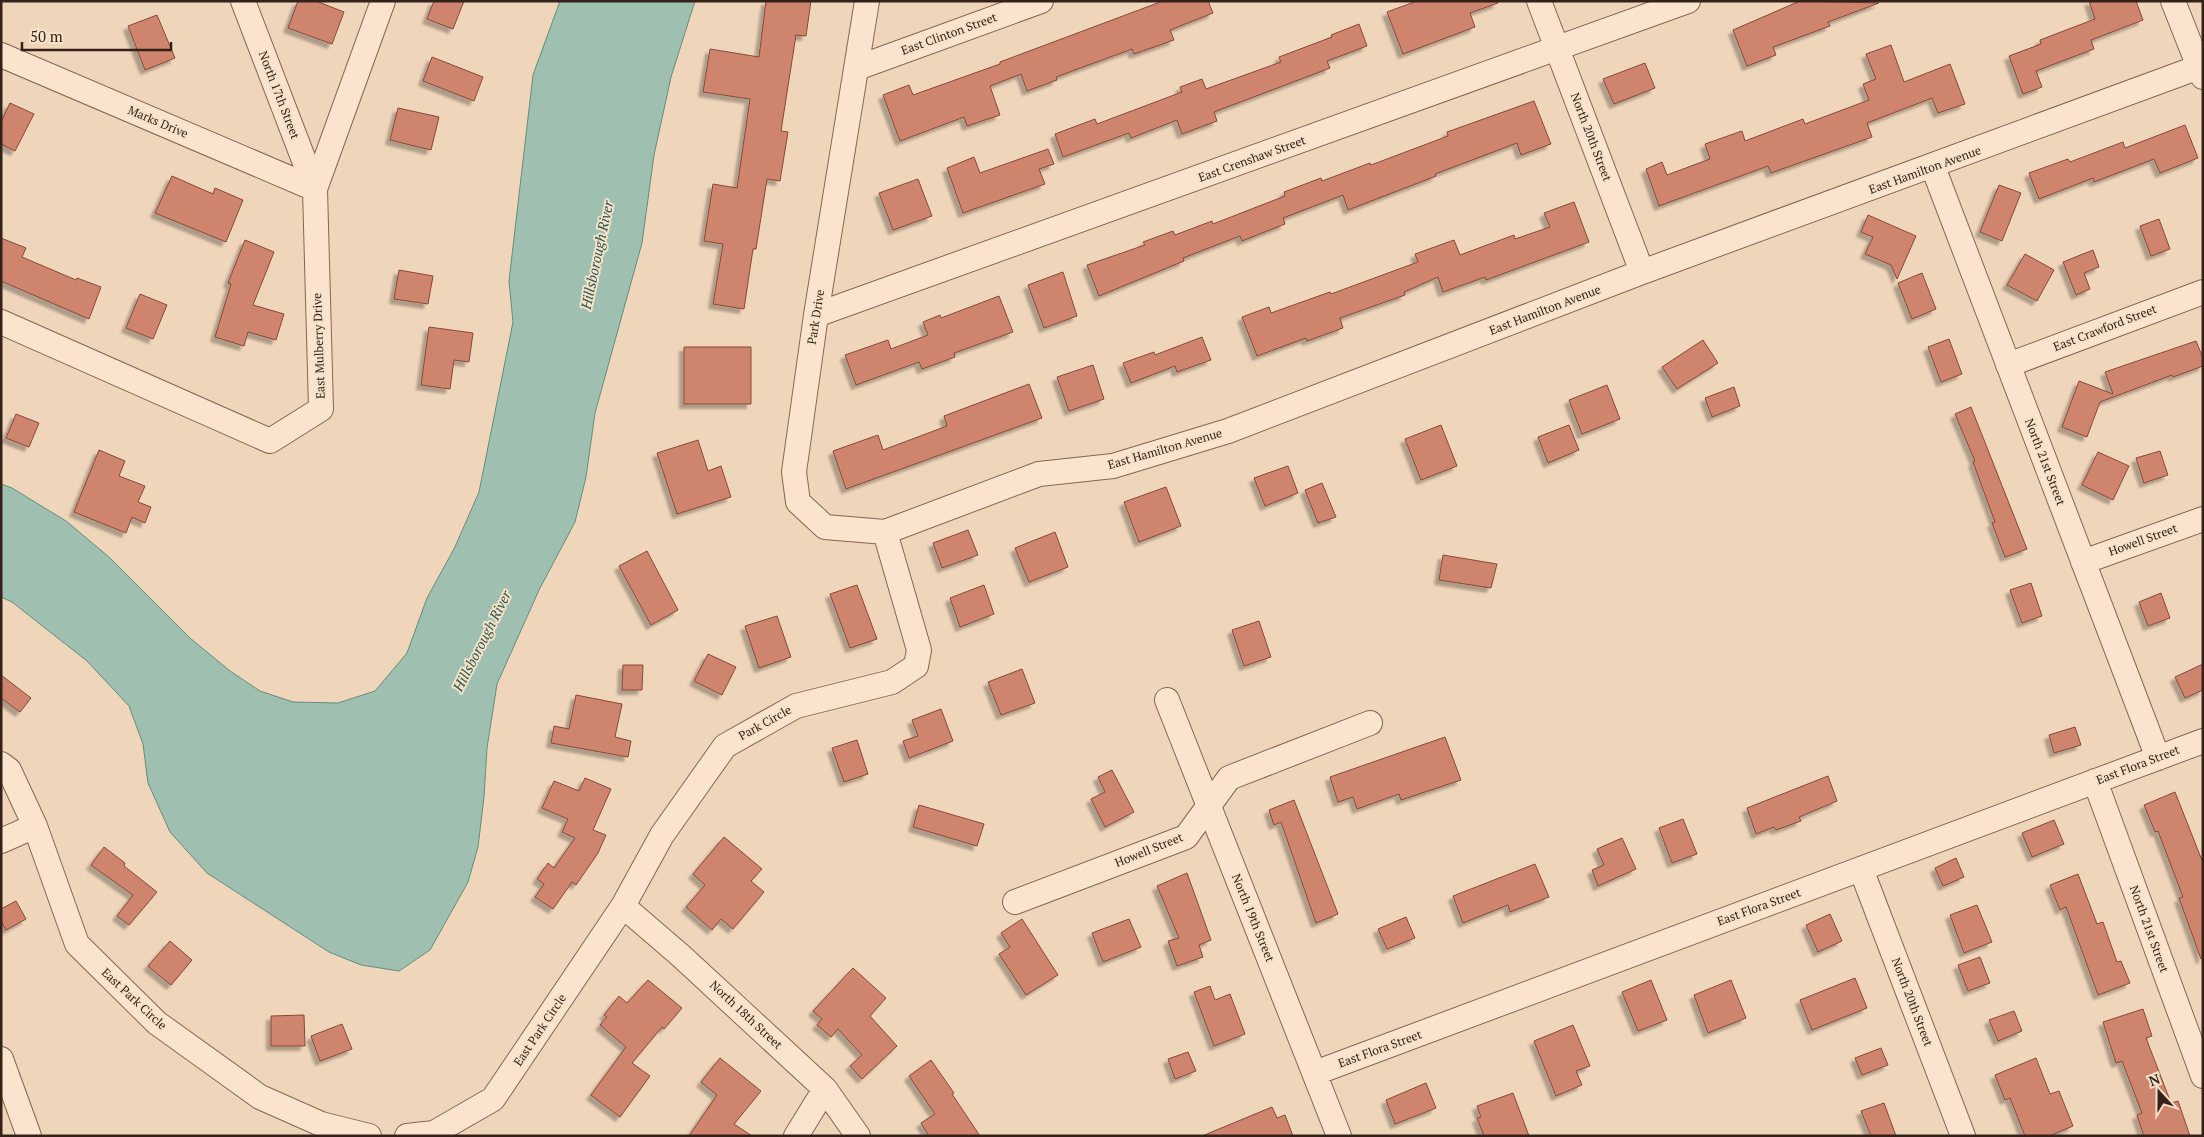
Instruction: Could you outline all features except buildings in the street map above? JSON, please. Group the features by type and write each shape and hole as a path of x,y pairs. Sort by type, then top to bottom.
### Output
{"street":[{"name":"North 17th Street","path":"243,1 315,189"},
{"name":"East Mulberry Drive","path":"1,322 270,441 321,409 315,189 383,1"},
{"name":"Park Drive","path":"867,1 816,315 794,472 798,502 825,527 885,532"},
{"name":"East Clinton Street","path":"856,68 1041,1"},
{"name":"North 20th Street","path":"1539,1 1642,272"},
{"name":"East Crenshaw Street","path":"816,315 1688,1"},
{"path":"2173,1 2201,72"},
{"name":"Marks Drive","path":"1,56 315,189"},
{"name":"East Hamilton Avenue","path":"885,532 1039,474 1113,466 1228,431 1642,272 2201,72"},
{"name":"North 21st Street","path":"1932,167 2158,758"},
{"name":"East Crawford Street","path":"2008,364 2203,292"},
{"name":"Howell Street","path":"2083,562 2203,519"},
{"name":"Park Circle","path":"623,906 662,834 725,746 796,706 892,682 916,666 920,650 885,532"},
{"name":"North 19th Street","path":"1167,700 1339,1136"},
{"name":"Howell Street","path":"1016,902 1186,837 1229,778 1370,723"},
{"name":"East Flora Street","path":"1315,1073 2203,741"},
{"name":"East Park Circle","path":"1,764 9,770 35,826 77,944 157,1023 260,1097 321,1124 369,1136"},
{"name":"North 21st Street","path":"2095,781 2203,1076"},
{"path":"1,841 35,826"},
{"name":"North 20th Street","path":"1861,869 1963,1136"},
{"name":"North 18th Street","path":"623,906 680,955 825,1089 858,1136"},
{"name":"East Park Circle","path":"406,1136 434,1134 493,1099 623,906"},
{"path":"1,1059 29,1136"},
{"path":"796,1136 825,1089"}],"water":[{"name":"Hillsborough River","path":"560,1 695,1 671,77 654,155 642,243 595,413 586,477 575,522 539,590 497,684 487,748 478,847 468,882 430,950 399,971 361,965 329,952 207,873 170,832 148,783 143,744 129,706 87,661 12,602 1,597 1,484 12,488 66,521 109,557 190,638 230,671 260,691 293,702 338,703 375,691 407,653 427,598 455,547 479,492 513,322 509,281 533,75"}]}
